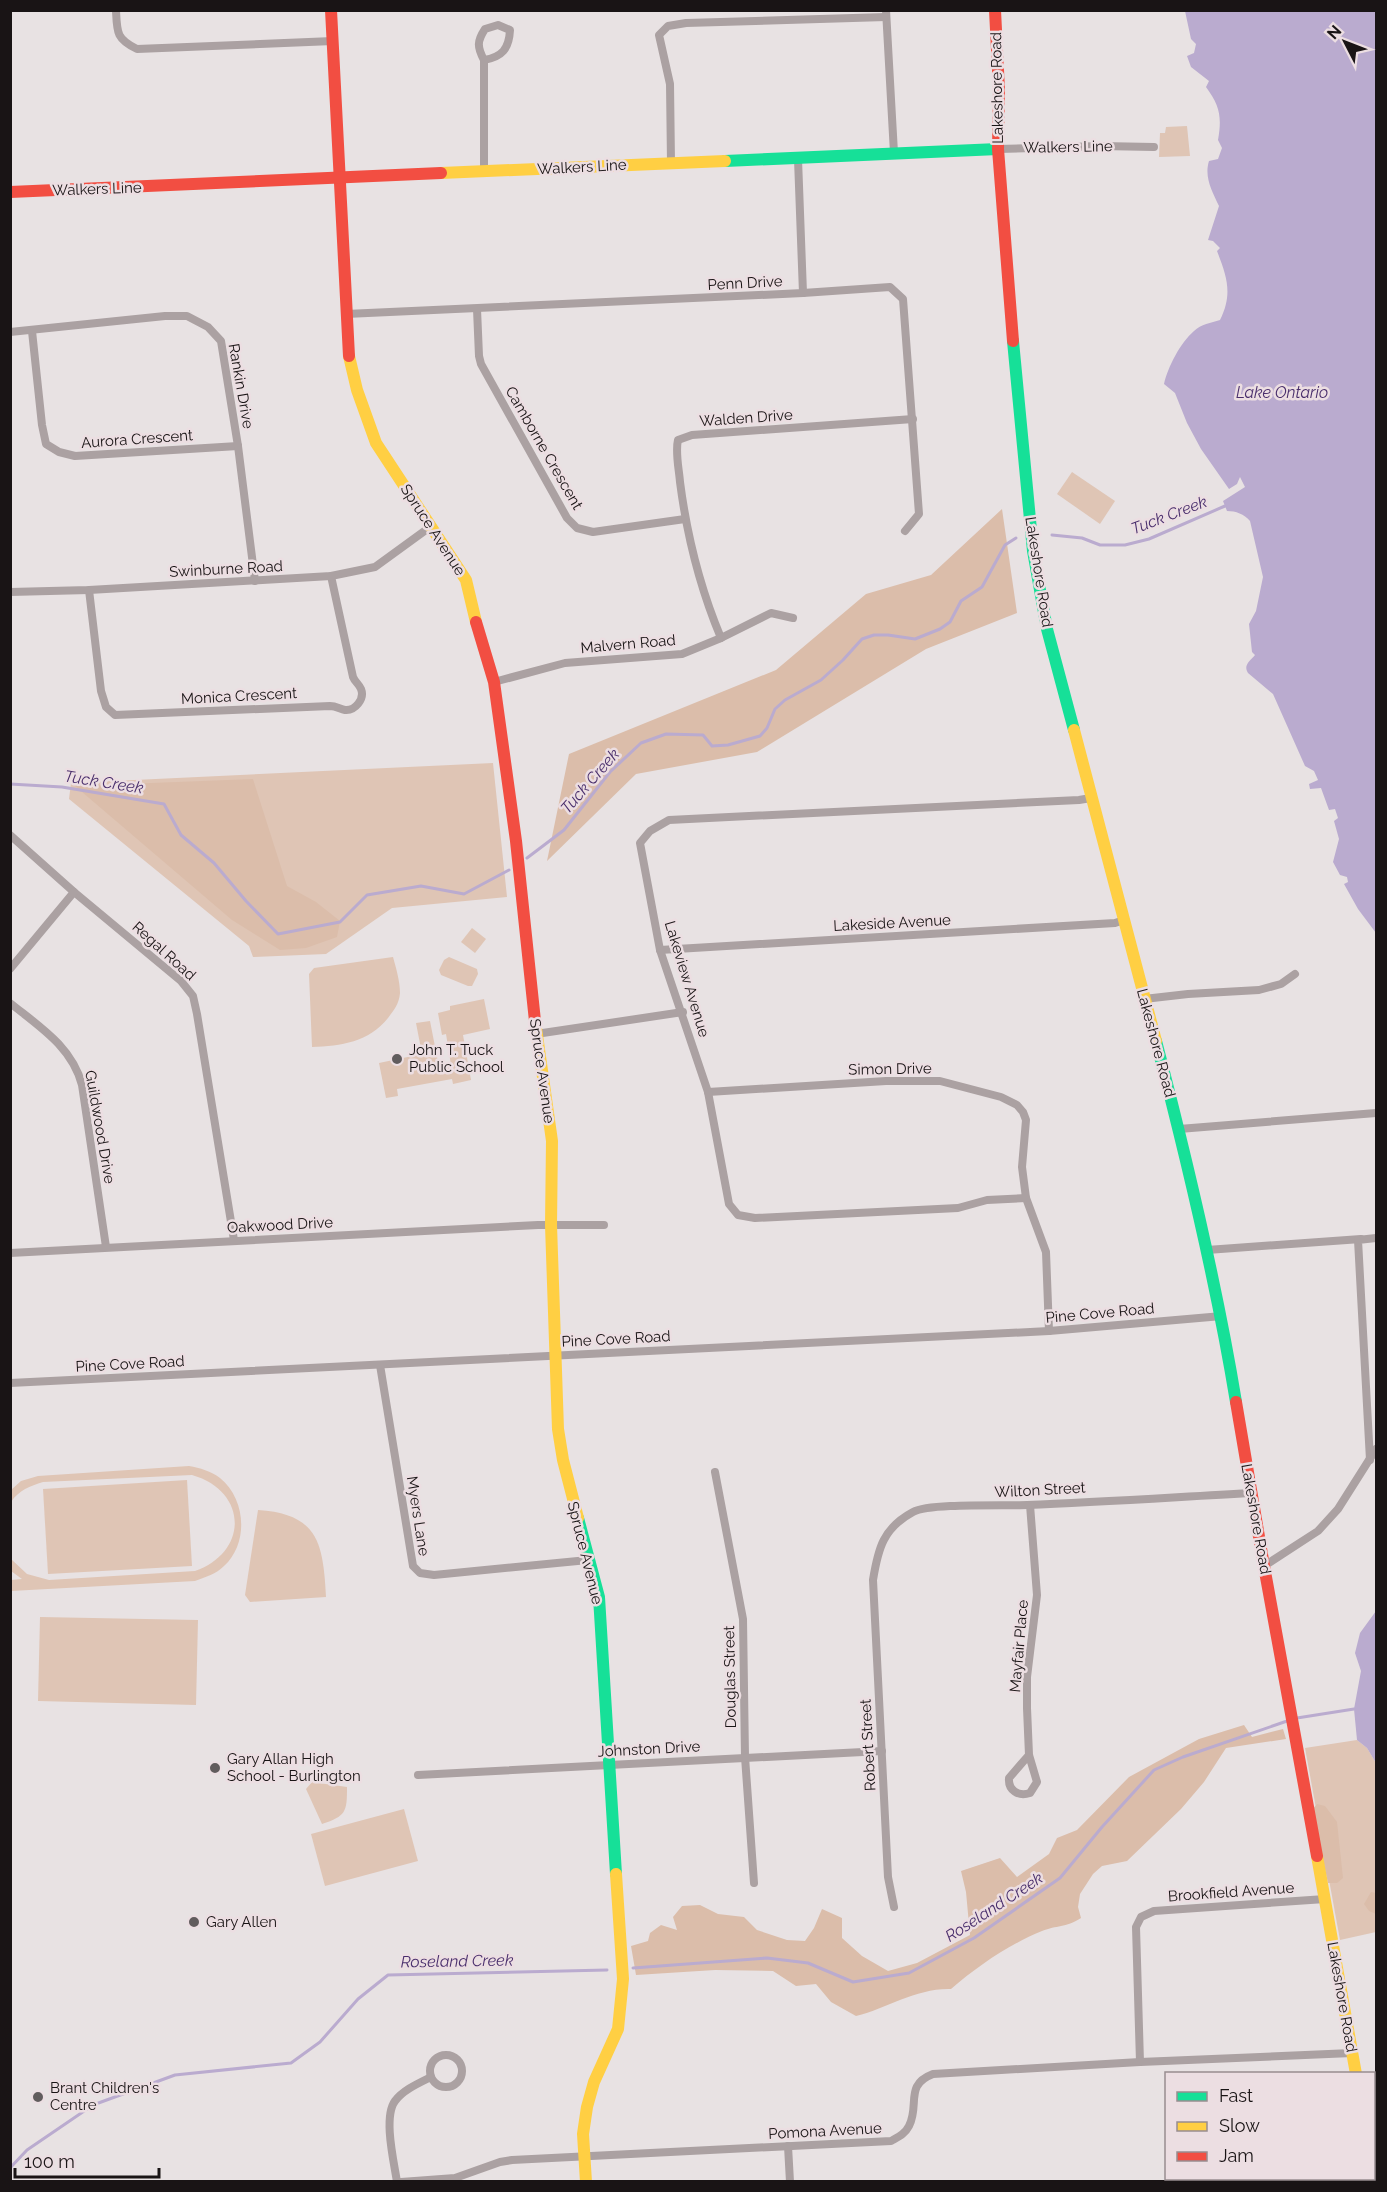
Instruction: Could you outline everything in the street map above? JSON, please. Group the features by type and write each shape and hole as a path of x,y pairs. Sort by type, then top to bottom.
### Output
{"main road":[{"name":"Spruce Avenue","path":"330,10 348,353 357,390 376,442 466,580 479,636 494,682 516,841 536,1034 552,1141 551,1225 558,1429 563,1460 599,1597 623,1979 618,2029 594,2082 587,2107 583,2134 586,2181"},
{"name":"Lakeshore Road","path":"995,10 999,90 998,149 1011,315 1036,572 1047,629 1179,1129 1222,1316 1264,1566 1292,1708 1356,2072"},
{"name":"Walkers Line","path":"10,192 998,149"}],"street":[{"path":"116,10 117,31 120,37 123,42 137,49 333,41"},
{"path":"672,163 670,84 659,35 669,26 686,23 886,14 894,153"},
{"path":"484,60 496,58 506,50 510,42 510,30 498,25 485,29 478,39 478,48 484,60 484,172"},
{"name":"Walkers Line","path":"998,149 1154,147"},
{"path":"798,159 803,293"},
{"name":"Penn Drive","path":"346,314 890,287 903,299 919,514 905,531"},
{"name":"Camborne Crescent","path":"477,309 481,364 567,518 577,528 593,532 685,519"},
{"name":"Rankin Drive","path":"10,332 165,315 187,316 208,327 221,341 238,446 255,581"},
{"name":"Aurora Crescent","path":"32,331 46,444 60,452 75,456 238,446"},
{"name":"Walden Drive","path":"721,638 706,603 685,519 677,444 682,438 692,435 913,419"},
{"name":"Swinburne Road","path":"10,592 89,590 330,576 375,567 430,527"},
{"name":"Monica Crescent","path":"89,590 101,691 106,707 115,715 330,706 345,710 354,708 360,702 362,695 361,688 355,683 353,677 330,576"},
{"name":"Malvern Road","path":"494,682 565,663 682,654 771,614 793,618"},
{"name":"Lakeview Avenue","path":"1026,1198 987,1200 958,1208 755,1218 738,1215 729,1204 708,1092 683,1012 660,950 640,843 650,831 669,820 1091,798"},
{"name":"Regal Road","path":"10,835 74,892 158,960 181,981 193,996 234,1240"},
{"path":"10,969 74,892"},
{"name":"Lakeside Avenue","path":"660,950 1114,923 1124,920"},
{"path":"1144,999 1259,990 1281,984 1295,974"},
{"name":"Guildwood Drive","path":"10,1003 58,1042 77,1068 82,1085 106,1247"},
{"path":"536,1034 683,1012"},
{"name":"Simon Drive","path":"708,1092 886,1081 940,1082 1001,1097 1017,1106 1023,1112 1026,1120 1022,1167 1026,1198 1046,1252 1049,1331"},
{"path":"1179,1129 1377,1113"},
{"name":"Oakwood Drive","path":"10,1253 551,1225 604,1225"},
{"path":"1207,1250 1377,1238"},
{"path":"1373,1462 1358,1240 1377,1238"},
{"name":"Pine Cove Road","path":"10,1383 1049,1331 1222,1316"},
{"name":"Myers Lane","path":"380,1365 412,1566 420,1573 434,1575 588,1560"},
{"path":"1264,1566 1318,1531 1338,1509 1373,1462 1377,1449"},
{"name":"Douglas Street","path":"715,1472 743,1619 745,1757 754,1883"},
{"name":"Wilton Street","path":"873,1580 877,1553 889,1530 914,1511 933,1508 1252,1493"},
{"name":"Mayfair Place","path":"1029,1755 1009,1778 1013,1791 1021,1795 1030,1793 1037,1782 1029,1755 1027,1677 1037,1595 1030,1505"},
{"name":"Robert Street","path":"873,1580 888,1877 894,1907"},
{"name":"Johnston Drive","path":"418,1775 882,1751"},
{"name":"Brookfield Avenue","path":"1140,2062 1136,1927 1142,1917 1154,1911 1325,1899"},
{"name":"Pomona Avenue","path":"401,2181 455,2178 512,2160 891,2141 902,2135 910,2125 915,2090 921,2078 933,2074 1352,2053"},
{"path":"397,2181 390,2123 391,2109 395,2100 406,2091 431,2077"},
{"path":"788,2145 790,2181"}],"shaded area":[{"path":"1187,126 1190,156 1159,157 1160,133 1165,133 1166,127"},
{"path":"1072,472 1115,501 1100,524 1057,494"},
{"path":"1002,509 1017,613 926,649 757,752 636,774 547,861 569,754 776,670 866,594 931,575"},
{"path":"493,763 507,897 392,908 326,954 253,957 249,946 69,799 71,783"},
{"path":"253,779 287,886 316,902 340,921 337,937 306,948 280,950 232,920 75,786"},
{"path":"472,928 486,939 475,953 461,942"},
{"path":"393,957 400,993 397,1004 388,1018 372,1033 354,1041 312,1047 309,974 314,968"},
{"path":"449,957 477,969 478,974 472,986 441,975 439,970 444,960"},
{"path":"484,999 490,1029 463,1035 471,1080 453,1084 452,1079 397,1089 398,1096 386,1098 379,1063 422,1054 416,1023 430,1021 439,1067 451,1065 446,1034 442,1035 438,1013 450,1010 450,1006"},
{"path":"189,1466 213,1473 220,1478 229,1487 239,1509 241,1534 238,1546 218,1571 195,1581 11,1591 11,1580 22,1579 11,1571 11,1559 27,1574 49,1580 195,1571 213,1562 225,1550 233,1536 235,1522 232,1507 224,1494 210,1483 192,1475 43,1482 25,1489 11,1502 11,1490 21,1481 38,1476"},
{"path":"187,1480 192,1566 48,1574 43,1489"},
{"path":"258,1510 294,1518 306,1525 314,1535 323,1562 326,1597 250,1602 245,1595"},
{"path":"40,1617 198,1620 196,1705 38,1701"},
{"path":"1244,1725 1252,1737 1283,1729 1286,1739 1226,1748 1204,1782 1181,1809 1127,1861 1102,1866 1093,1874 1080,1894 1078,1907 1081,1918 1042,1931 1005,1949 951,1989 914,1995 856,2016 831,2002 816,1984 796,1986 773,1971 715,1970 636,1975 631,1946 648,1941 650,1933 661,1925 677,1930 673,1917 682,1906 700,1905 718,1914 744,1917 757,1930 787,1940 805,1941 814,1928 822,1909 842,1918 842,1938 862,1956 888,1971 917,1963 970,1935 966,1892 961,1871 1000,1858 1017,1877 1049,1854 1057,1838 1077,1830 1129,1777 1199,1739"},
{"path":"1357,1740 1367,1748 1376,1763 1376,1932 1340,1940 1305,1748"},
{"path":"312,1782 347,1787 344,1812 322,1824 306,1789"},
{"path":"1317,1804 1325,1806 1337,1822 1343,1878 1337,1883 1328,1883 1312,1810"},
{"path":"404,1809 418,1861 325,1886 311,1834"},
{"path":"1371,1892 1376,1893 1376,1914 1369,1911 1364,1904"}],"water":[{"name":"Lake Ontario","path":"1185,11 1376,11 1376,933 1358,909 1344,884 1348,882 1347,877 1340,875 1333,862 1339,839 1334,821 1338,818 1335,809 1329,810 1321,788 1310,789 1309,784 1318,780 1314,771 1305,766 1273,694 1248,673 1246,668 1255,655 1252,652 1249,624 1256,611 1263,577 1250,521 1240,513 1227,511 1223,501 1245,487 1240,477 1237,484 1229,489 1201,449 1175,393 1164,384 1175,356 1189,336 1200,327 1220,320 1227,294 1226,277 1217,251 1220,248 1213,241 1208,240 1219,206 1207,173 1209,161 1218,159 1222,148 1218,140 1219,112 1206,87 1209,81 1191,67 1187,56 1194,53 1196,44 1191,39"},
{"path":"1376,1611 1376,1763 1367,1748 1357,1740 1354,1709 1361,1671 1355,1653 1360,1633"}],"waterway":[{"name":"Tuck Creek","path":"1052,535 1082,538 1100,545 1125,545 1149,539 1225,506"},
{"name":"Tuck Creek","path":"527,858 564,830 610,772 641,743 666,734 703,735 712,746 728,745 760,736 767,728 775,709 785,700 821,680 862,639 874,635 915,639 940,629 950,622 961,601 982,587 1005,545 1016,538"},
{"name":"Tuck Creek","path":"10,784 62,787 164,804 181,835 214,863 278,934 340,922 367,895 421,886 464,894 509,870"},
{"path":"1297,1718 1354,1709"},
{"name":"Roseland Creek","path":"633,1968 767,1958 808,1963 853,1982 909,1973 974,1938 1060,1878 1102,1827 1154,1770 1183,1757 1290,1720"},
{"name":"Roseland Creek","path":"10,2168 27,2150 93,2105 175,2075 291,2063 320,2042 358,1999 388,1975 607,1970"}],"traffic: fast":[{"path":"725,161 998,149"},
{"path":"1013,341 1033,551 1047,629 1074,730"},
{"path":"1156,1041 1200,1220 1236,1402"},
{"path":"578,1518 599,1597 616,1874"}],"traffic: slow":[{"path":"441,173 725,161"},
{"path":"349,356 357,390 376,443 466,580 476,622"},
{"path":"1074,730 1156,1041"},
{"path":"535,1021 552,1141 551,1225 558,1429 563,1460 578,1518"},
{"path":"1317,1856 1356,2072"},
{"path":"586,2182 583,2134 587,2107 594,2082 618,2029 623,1979 616,1874"}],"traffic: jam":[{"path":"331,10 349,356"},
{"path":"995,10 999,90 998,149 1013,341"},
{"path":"10,192 441,173"},
{"path":"476,622 494,682 516,841 535,1021"},
{"path":"1236,1402 1317,1856"}],"place":[{"name":"John T. Tuck Public School","path":"397,1059"},
{"name":"Gary Allan High School - Burlington","path":"215,1768"},
{"name":"Gary Allen","path":"194,1922"},
{"name":"Brant Children's Centre","path":"38,2097"}]}
